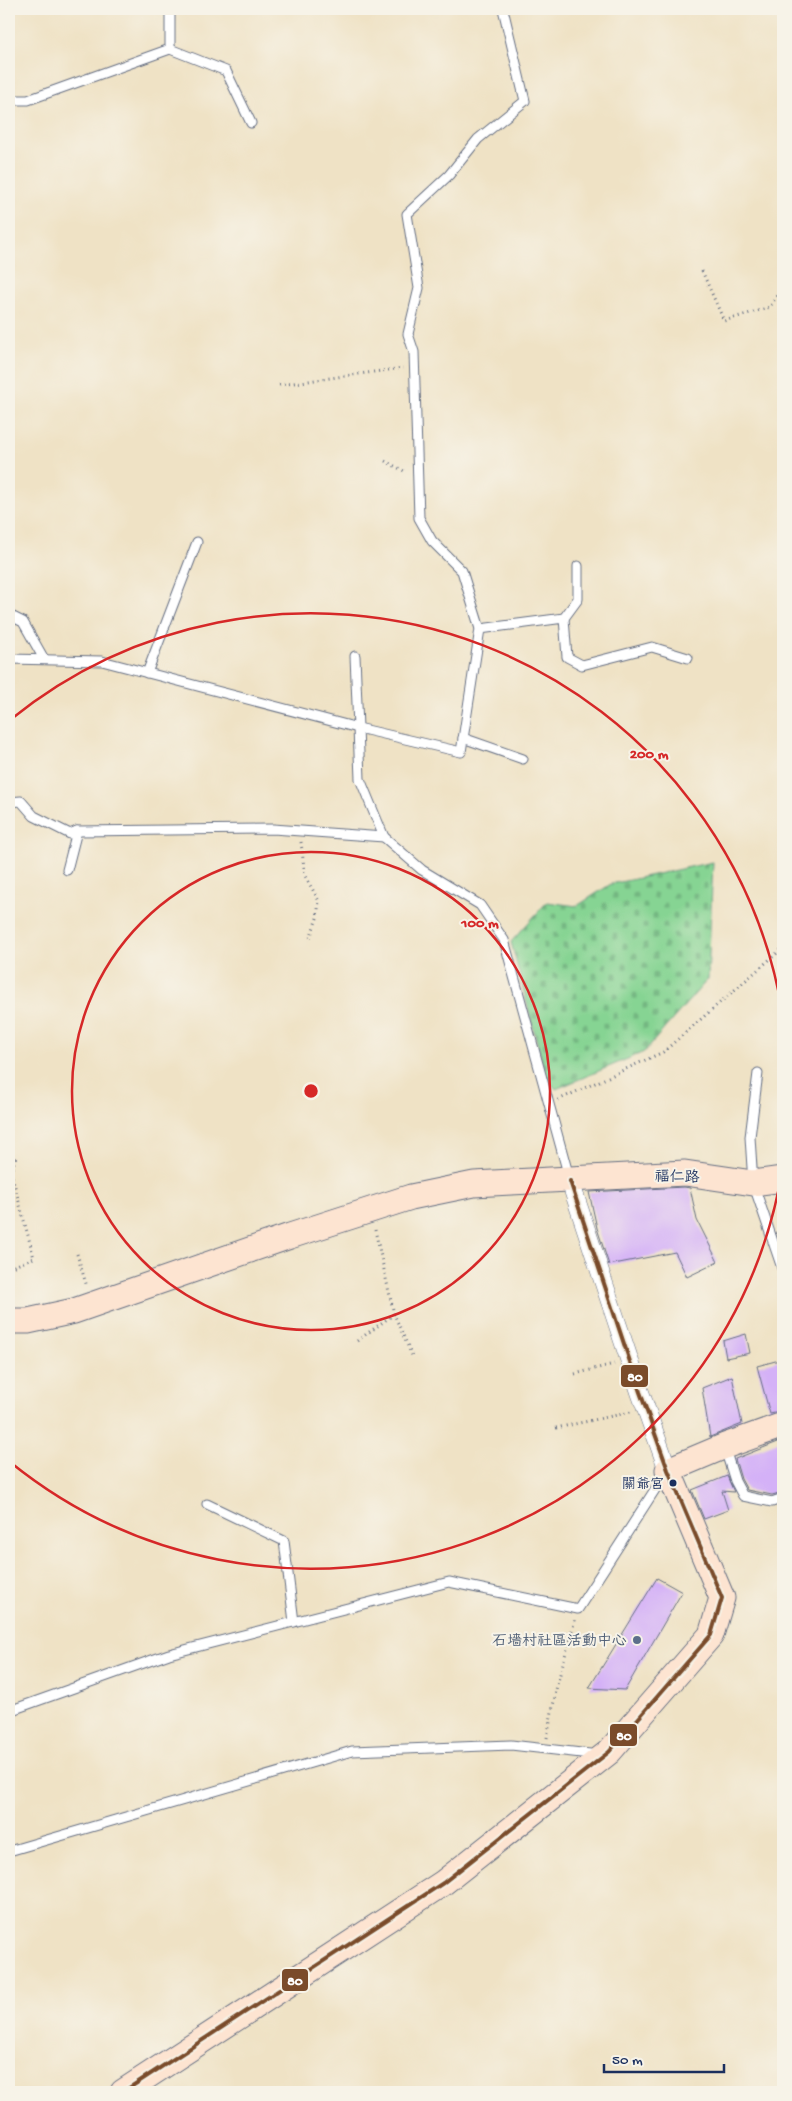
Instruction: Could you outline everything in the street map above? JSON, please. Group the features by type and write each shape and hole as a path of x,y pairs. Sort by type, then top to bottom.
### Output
{"street":[{"name":"福仁路","path":"9,1320 28,1320 74,1311 370,1210 411,1197 474,1184 685,1173 753,1183 783,1179"},
{"path":"123,2092 443,1883 609,1752 711,1635 722,1598 668,1470 629,1360 570,1180"},
{"path":"668,1470 724,1446 783,1425"}],"lane":[{"path":"170,9 170,49"},
{"path":"9,658 102,661 358,728 461,752 480,629 462,571 432,542 419,518 414,352 408,334 419,288 408,214 449,175 478,139 525,101 503,9"},
{"path":"9,100 28,100 170,49 226,71 251,123"},
{"path":"146,673 197,542"},
{"path":"578,566 578,599 564,618 567,657 582,665 652,647 688,658"},
{"path":"9,615 23,622 44,659"},
{"path":"480,629 564,618"},
{"path":"355,656 360,779 384,837 422,870 480,905 504,940 570,1180"},
{"path":"463,738 523,759"},
{"path":"9,802 22,801 34,816 70,834 77,831 254,829 384,837"},
{"path":"67,870 77,831"},
{"path":"758,1073 750,1137 753,1183 783,1271"},
{"path":"724,1446 735,1481 743,1496 772,1502 783,1498"},
{"path":"9,1711 168,1654 449,1582 578,1609 668,1470"},
{"path":"207,1504 284,1541 294,1622"},
{"path":"9,1851 352,1751 511,1745 604,1756"}],"path":[{"path":"702,271 724,320 770,306 782,287 783,279"},
{"path":"279,385 414,367"},
{"path":"385,461 417,478"},
{"path":"302,831 301,849 305,876 319,901 317,918 309,941"},
{"path":"549,1104 663,1052 783,948"},
{"path":"9,1268 34,1258 11,1172 16,1156"},
{"path":"370,1210 394,1314 413,1358"},
{"path":"77,1254 92,1304"},
{"path":"357,1341 394,1314"},
{"path":"576,1374 629,1360"},
{"path":"556,1428 646,1409"},
{"path":"545,1749 557,1685 578,1609"}],"green space":[{"path":"713,862 708,979 644,1052 556,1089 546,1077 511,942 547,902 577,906 611,884"}],"building":[{"path":"690,1188 697,1220 718,1262 687,1277 675,1252 609,1265 597,1228 589,1192"},
{"path":"746,1334 750,1353 726,1358 723,1341"},
{"path":"783,1359 783,1411 770,1414 757,1366"},
{"path":"732,1376 742,1424 710,1437 702,1388"},
{"path":"783,1440 783,1492 772,1495 747,1490 741,1479 735,1459"},
{"path":"727,1476 734,1492 722,1491 728,1510 704,1519 692,1490"},
{"name":"石墻村社區活動中心","path":"657,1578 682,1592 625,1690 589,1688"}],"transit line":[{"name":"80","path":"123,2092 443,1883 609,1752 711,1635 722,1598 668,1470 570,1181"}],"place":[{"name":"關爺宮","path":"673,1483"},
{"name":"石墻村社區活動中心","path":"637,1640"}]}
